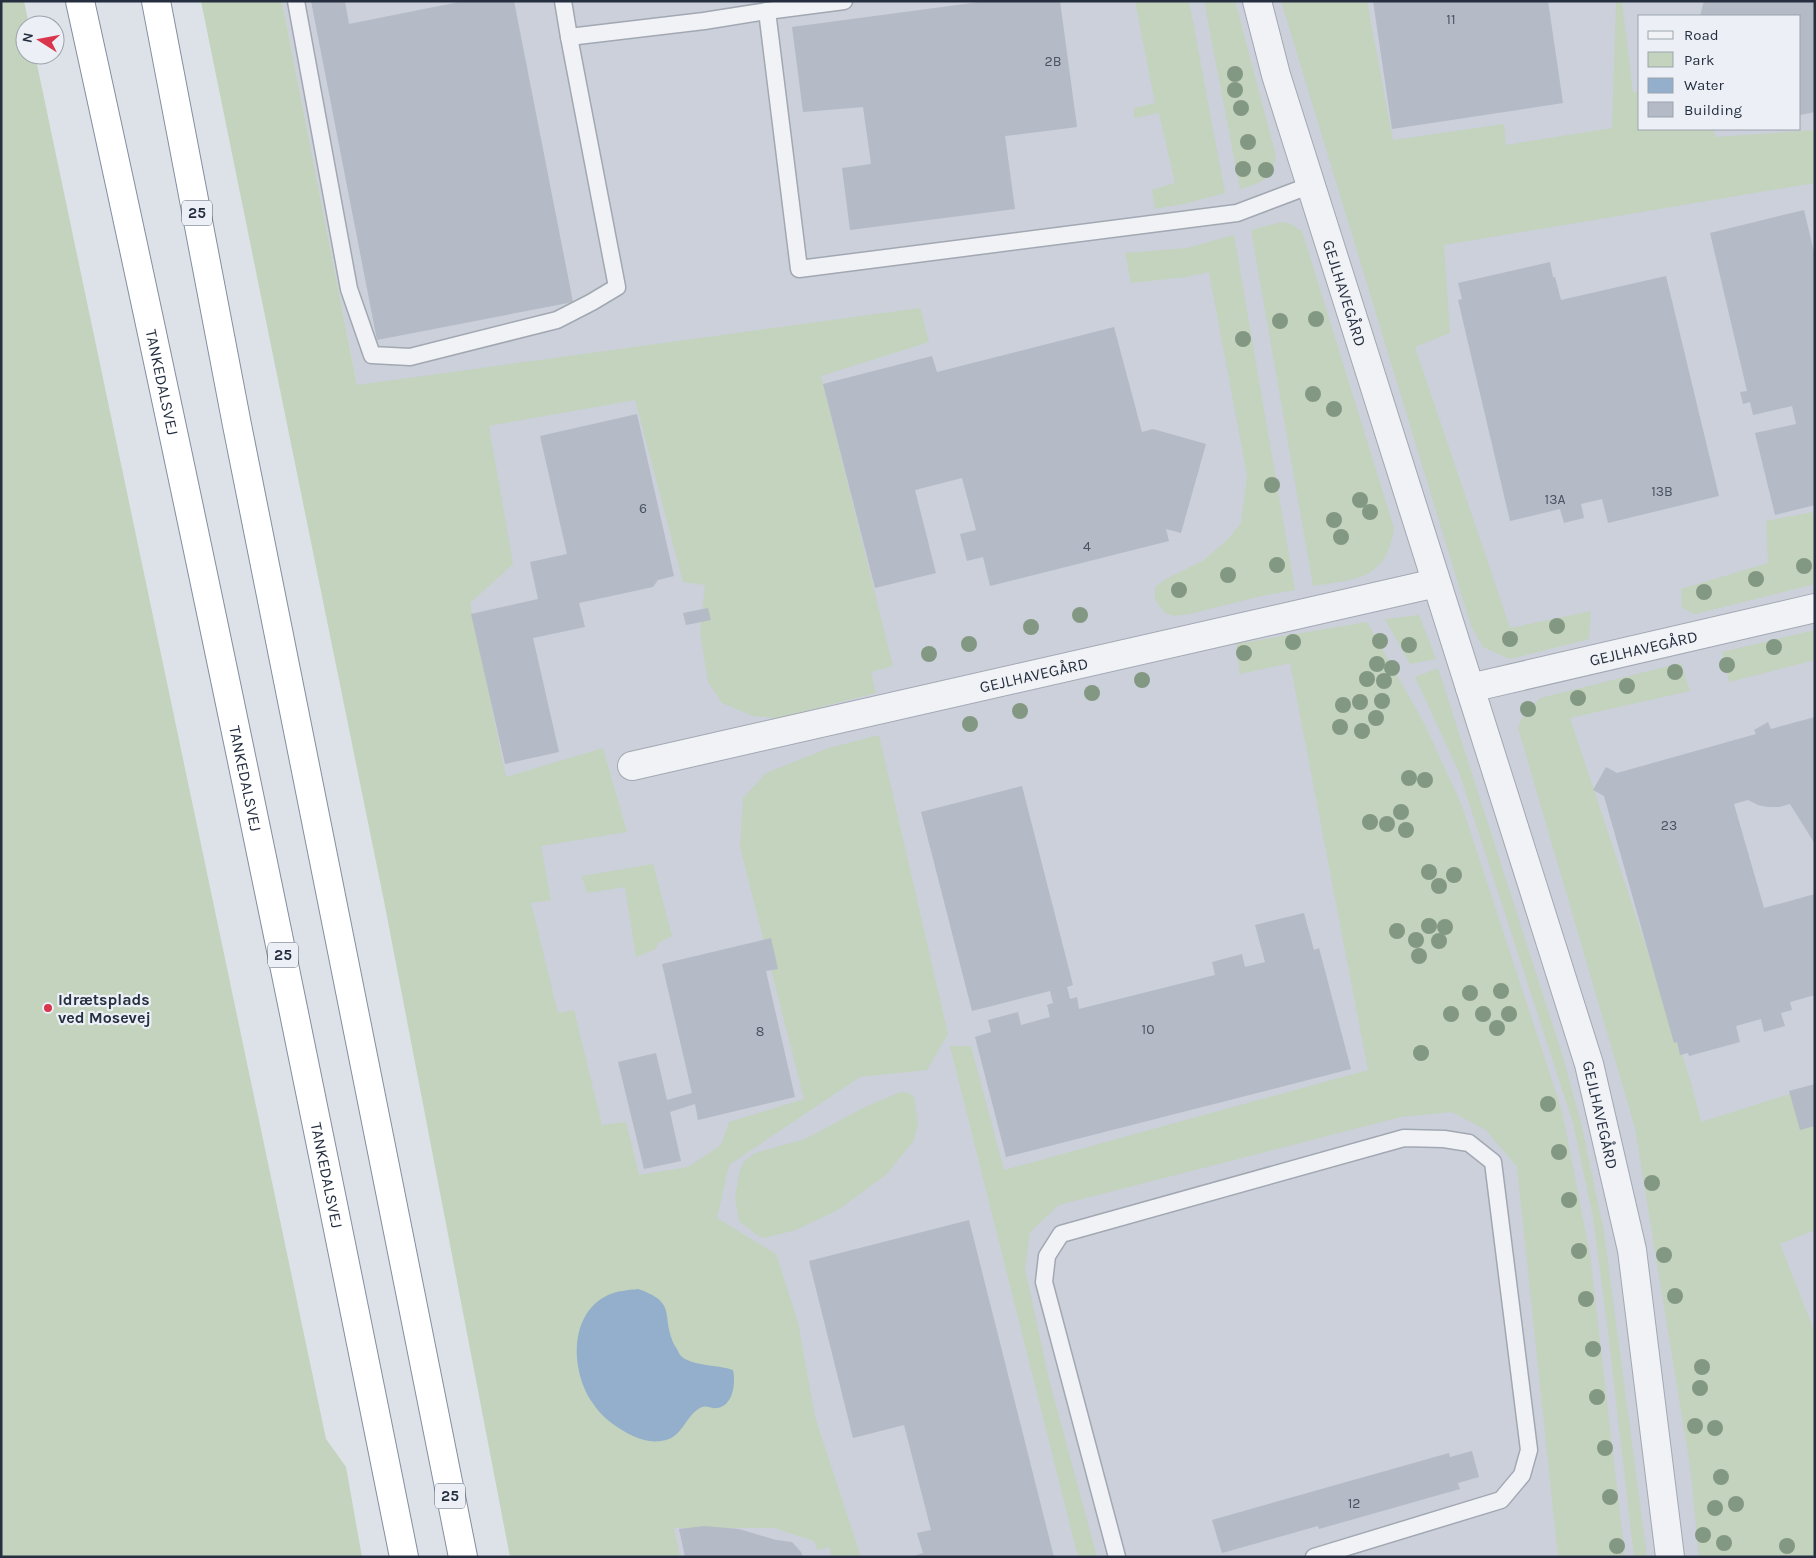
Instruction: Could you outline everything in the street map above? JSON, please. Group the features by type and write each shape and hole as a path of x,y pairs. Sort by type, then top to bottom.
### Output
{"highway":[{"name":"TANKEDALSVEJ","path":"80,1 158,354 292,996 404,1557"},
{"name":"25","path":"156,1 237,425 463,1557"}],"street":[{"name":"GEJLHAVEGÅRD","path":"1257,1 1276,75 1589,1064 1632,1250 1670,1557"},
{"name":"GEJLHAVEGÅRD","path":"632,766 1436,584"},
{"name":"GEJLHAVEGÅRD","path":"1470,688 1815,608"}],"lane":[{"path":"296,1 349,289 372,355 410,356 558,320 617,286 569,37 564,1"},
{"path":"569,37 704,21 844,1"},
{"path":"767,12 800,269 1237,213 1311,185"},
{"path":"1117,1557 1044,1282 1047,1256 1060,1234 1404,1138 1469,1142 1493,1162 1529,1450 1522,1475 1501,1500 1314,1557"}],"shaded area":[{"path":"282,1 1815,1 1815,1557 602,1557 357,385"}],"green space":[{"path":"1,1 24,1 27,15 15,15 15,65 37,65 326,1439 346,1467 362,1557 1,1557"},
{"path":"201,1 282,1 357,385 920,308 929,342 821,376 893,666 871,672 876,693 777,718 753,716 722,703 708,682 700,632 705,585 683,582 635,400 489,426 513,564 470,603 506,777 603,748 627,832 541,846 551,900 531,903 558,1013 574,1010 602,1125 626,1122 639,1175 688,1167 721,1145 729,1122 804,1099 740,847 743,798 766,773 829,748 879,735 948,1034 927,1070 860,1077 729,1165 717,1218 776,1254 798,1322 815,1417 861,1557 831,1557 830,1547 817,1550 814,1541 774,1528 674,1528 680,1557 510,1557 384,901"},
{"path":"1135,1 1189,1 1225,193 1184,204 1155,209 1152,190 1175,183 1159,113 1134,118 1134,108 1155,103"},
{"path":"1204,1 1235,1 1276,156 1271,170 1264,179 1254,185 1240,189"},
{"path":"1281,1 1367,1 1393,140 1504,124 1506,145 1612,128 1616,1 1622,1 1633,92 1638,92 1638,130 1713,130 1716,137 1815,130 1815,183 1444,245 1450,333 1415,347 1510,628 1591,611 1589,639 1510,659 1483,647 1471,626"},
{"path":"1282,222 1289,223 1302,231 1394,528 1390,545 1377,567 1367,574 1356,578 1313,586 1251,230"},
{"path":"1234,235 1295,590 1173,616 1165,613 1155,599 1155,587 1166,579 1204,560 1227,540 1241,523 1247,475 1209,272 1186,277 1131,283 1125,253 1187,248"},
{"path":"1812,512 1815,520 1815,584 1695,614 1682,608 1681,589 1768,563 1766,521"},
{"path":"1419,615 1436,659 1410,664 1385,619"},
{"path":"1367,622 1424,723 1462,806 1562,1111 1590,1255 1625,1557 1558,1557 1517,1167 1486,1130 1452,1112 1401,1117 1059,1205 1030,1232 1025,1269 1049,1379 1097,1557 1078,1557 950,1046 971,1046 1004,1170 1368,1070 1290,663 1240,674 1236,644"},
{"path":"1815,630 1815,660 1729,682 1722,652"},
{"path":"1681,663 1690,691 1570,718 1691,1082 1701,1122 1815,1086 1815,1230 1780,1244 1815,1333 1814,1557 1699,1557 1690,1466 1635,1128 1518,728 1522,718 1540,698"},
{"path":"1438,668 1563,1057 1582,1127 1604,1232 1647,1557 1634,1557 1593,1217 1573,1123 1459,772 1415,677"},
{"path":"653,864 672,936 658,943 656,949 636,957 625,887 587,893 582,876"},
{"path":"901,1092 909,1093 914,1097 918,1125 914,1140 887,1174 838,1210 796,1230 764,1238 758,1236 739,1221 735,1197 740,1170 744,1161 755,1153 805,1139 867,1106"}],"water":[{"path":"638,1289 651,1294 664,1305 671,1336 681,1356 698,1364 733,1370 732,1394 727,1403 717,1408 702,1407 692,1415 677,1434 672,1438 662,1441 637,1438 621,1430 605,1418 596,1408 585,1389 577,1360 577,1344 580,1329 586,1315 595,1304 608,1295"}],"building":[{"path":"311,1 345,1 349,24 464,1 514,1 573,302 377,340"},
{"path":"987,1 1060,1 1077,127 1005,136 1015,209 850,230 842,168 871,164 863,107 803,112 792,27"},
{"path":"1373,1 1548,1 1563,103 1392,129"},
{"path":"1704,1 1815,1 1815,112 1801,115 1801,15 1700,15"},
{"path":"1804,210 1815,256 1815,505 1775,515 1755,433 1796,424 1792,406 1753,415 1750,402 1743,404 1740,392 1747,391 1710,233"},
{"path":"1550,262 1561,300 1666,276 1719,496 1608,523 1602,499 1581,504 1584,518 1564,523 1560,509 1510,521 1458,300 1462,299 1458,283"},
{"path":"1114,327 1142,432 1153,429 1206,444 1181,533 1166,529 1169,541 990,586 983,557 967,561 960,534 976,530 962,478 915,490 936,573 875,588 823,384 932,356 937,372"},
{"path":"637,414 674,576 658,580 653,587 579,603 585,627 533,638 559,752 505,764 471,614 538,599 530,562 567,554 540,436"},
{"path":"708,608 711,620 686,625 683,613"},
{"path":"1815,717 1815,844 1790,804 1768,807 1748,800 1734,804 1764,908 1815,894 1815,995 1790,1002 1792,1010 1781,1013 1785,1026 1764,1032 1761,1019 1736,1026 1740,1042 1689,1056 1688,1053 1680,1055 1677,1042 1674,1043 1604,796 1593,790 1606,767 1617,773 1756,734 1754,730 1768,722 1771,729"},
{"path":"1022,786 1073,985 1067,987 1070,999 1077,997 1079,1009 1215,975 1212,962 1242,954 1245,967 1265,962 1255,925 1304,913 1314,950 1319,948 1351,1069 1006,1157 975,1037 991,1032 988,1020 1018,1012 1021,1025 1050,1017 1047,1005 1053,1003 1050,991 972,1011 921,812"},
{"path":"771,938 778,969 766,971 795,1097 698,1120 695,1104 670,1112 681,1161 644,1169 618,1062 656,1053 667,1100 692,1093 662,964"},
{"path":"1815,1084 1815,1126 1800,1130 1789,1091"},
{"path":"969,1220 1054,1557 910,1557 923,1553 917,1533 931,1530 904,1425 853,1438 809,1261"},
{"path":"1472,1451 1479,1477 1458,1483 1460,1489 1319,1529 1318,1526 1222,1553 1212,1520 1449,1453 1450,1457"},
{"path":"704,1526 739,1529 776,1540 792,1542 803,1557 685,1557 679,1529"}],"place":[{"name":"Idrætsplads ved Mosevej","path":"48,1008"}]}
